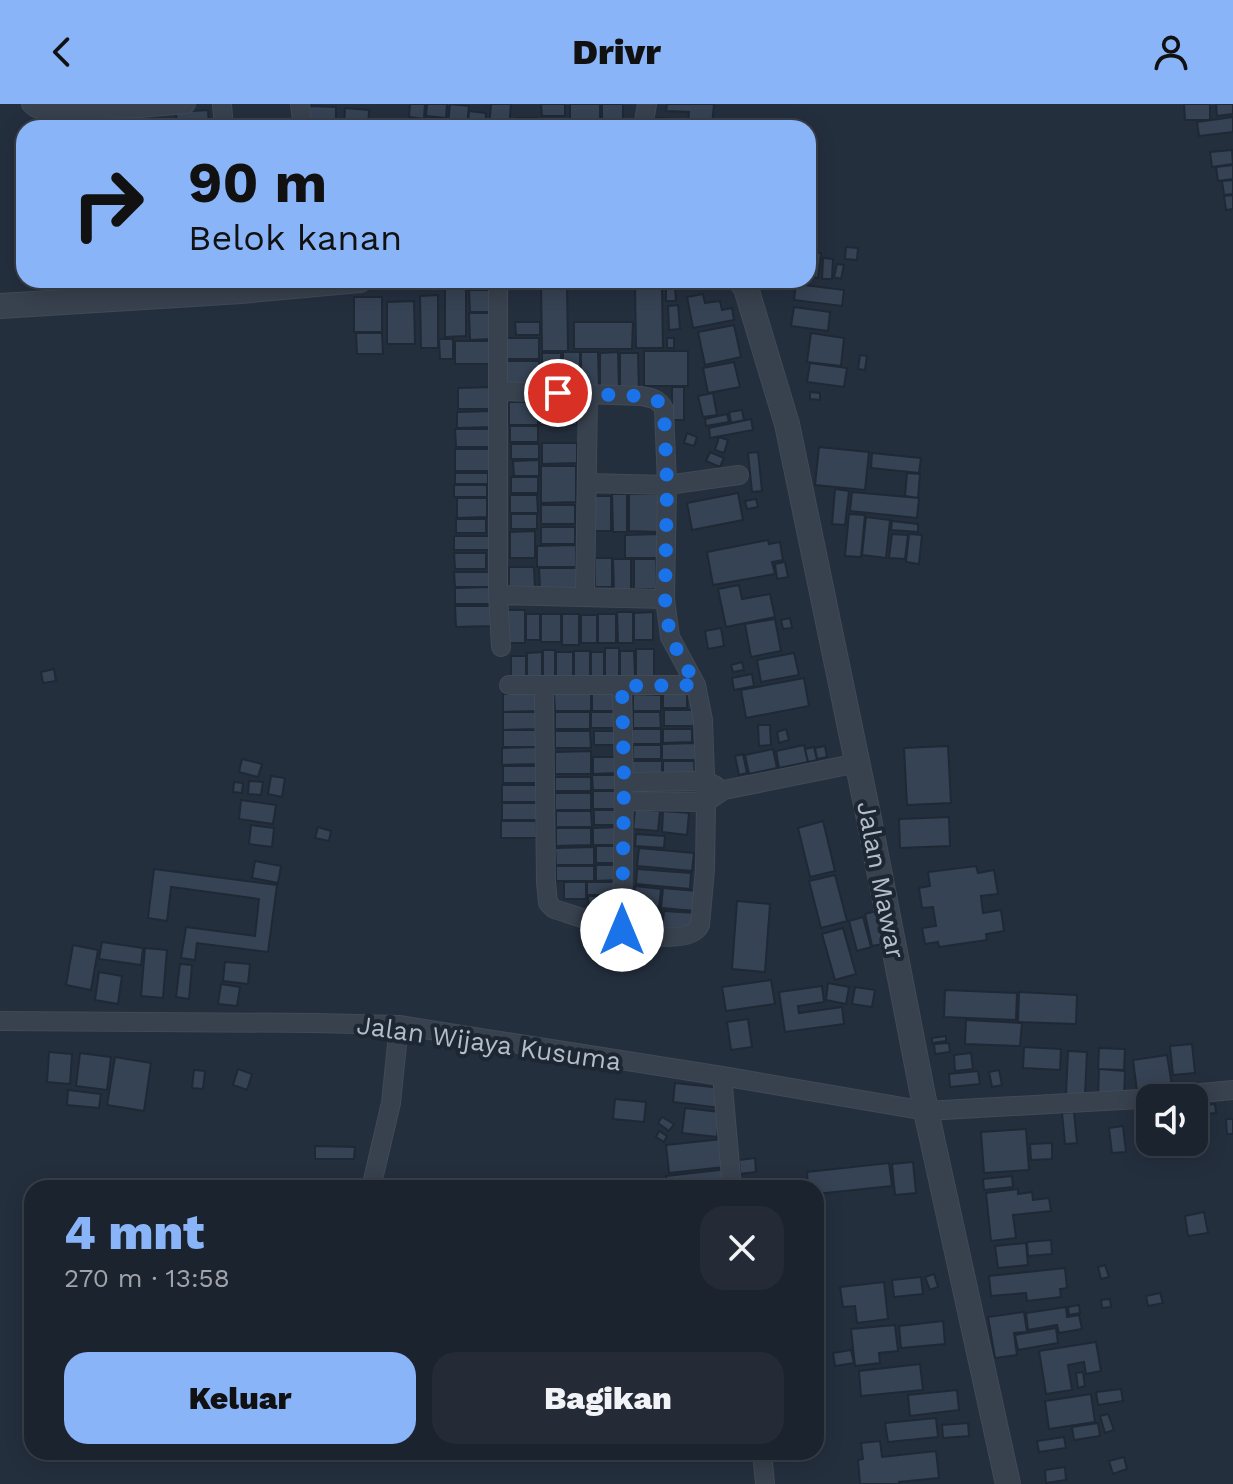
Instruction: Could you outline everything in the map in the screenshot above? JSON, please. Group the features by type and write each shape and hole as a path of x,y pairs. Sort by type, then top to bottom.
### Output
{"street":[{"path":"31,104 45,110 186,104"},
{"path":"141,108 141,120"},
{"path":"0,306 198,288"},
{"path":"498,288 498,595 501,647"},
{"name":"Jalan Mawar","path":"746,288 787,424 926,1111 1008,1484"},
{"path":"498,391 641,396 654,398 664,409 667,485 665,599 670,637 696,685 703,720 705,869 700,925 696,932 689,936 673,937 622,930 554,909 548,903 544,686"},
{"path":"585,597 588,394"},
{"path":"587,483 667,485 739,475"},
{"path":"498,595 665,599"},
{"path":"509,685 696,685"},
{"path":"622,686 622,930"},
{"path":"623,801 706,802 724,790 858,763"},
{"path":"624,782 706,781 724,790"},
{"name":"Jalan Wijaya Kusuma","path":"0,1021 399,1025 926,1111 1140,1099 1233,1090"},
{"path":"373,1180 391,1103 399,1025"},
{"path":"722,1076 731,1180"},
{"path":"763,1460 765,1484"}],"building":[{"path":"410,104 425,104 424,119 409,117"},
{"path":"427,104 447,104 446,118 426,116"},
{"path":"450,104 469,106 468,120 448,120"},
{"path":"491,104 511,104 510,120 490,120"},
{"path":"541,104 565,104 565,116 542,116"},
{"path":"570,104 600,104 600,120 570,120"},
{"path":"602,104 623,104 623,120 602,120"},
{"path":"667,104 714,104 713,120 688,120 689,112 666,111"},
{"path":"1184,104 1210,104 1210,120 1185,120"},
{"path":"1216,104 1233,104 1233,114 1217,116"},
{"path":"310,106 336,107 336,120 310,120"},
{"path":"345,108 369,110 368,120 344,120"},
{"path":"208,110 209,120 177,120 176,112"},
{"path":"469,111 486,113 486,120 468,120"},
{"path":"129,114 130,120 104,120 104,116"},
{"path":"102,115 102,120 83,120 83,116"},
{"path":"1233,117 1233,132 1199,136 1197,122"},
{"path":"516,118 537,118 537,120"},
{"path":"1232,150 1233,164 1212,167 1210,152"},
{"path":"1233,165 1233,179 1218,181 1216,167"},
{"path":"1233,180 1233,194 1224,195 1222,181"},
{"path":"1233,195 1233,209 1226,210 1224,196"},
{"path":"846,247 858,248 857,260 845,259"},
{"path":"816,252 821,253 816,278"},
{"path":"823,258 833,259 832,279 822,279"},
{"path":"837,264 844,265 841,279 834,277"},
{"path":"541,288 567,288 568,351 542,351"},
{"path":"635,288 662,288 663,348 636,348"},
{"path":"666,288 675,288 676,301 666,301"},
{"path":"796,288 844,290 842,306 794,300"},
{"path":"445,289 466,289 466,336 445,337"},
{"path":"469,290 493,290 494,312 470,312"},
{"path":"703,294 705,303 720,301 722,310 732,308 734,320 693,328 687,297"},
{"path":"438,295 438,348 421,348 420,296"},
{"path":"354,297 382,297 382,332 354,332"},
{"path":"414,301 415,344 387,344 387,302"},
{"path":"678,305 680,329 669,330 668,306"},
{"path":"794,307 830,312 828,331 791,326"},
{"path":"469,313 493,313 493,339 470,340"},
{"path":"515,322 540,322 540,335 516,335"},
{"path":"574,322 633,322 632,349 574,349"},
{"path":"734,325 741,357 705,365 698,332"},
{"path":"356,333 382,333 383,354 357,354"},
{"path":"811,333 844,338 841,366 807,362"},
{"path":"506,338 539,338 539,359 506,359"},
{"path":"667,338 674,338 674,348 667,348"},
{"path":"439,339 453,339 453,359 440,359"},
{"path":"455,341 489,341 490,364 455,364"},
{"path":"644,351 688,351 688,386 644,386"},
{"path":"563,352 580,352 580,384 563,384"},
{"path":"581,352 598,352 599,387 581,387"},
{"path":"618,352 619,389 600,389 600,353"},
{"path":"542,353 561,353 562,385 542,385"},
{"path":"620,353 638,353 639,391 620,390"},
{"path":"860,355 867,356 865,370 858,369"},
{"path":"506,361 539,361 539,385 506,385"},
{"path":"734,362 740,387 708,393 703,368"},
{"path":"810,363 847,368 844,387 807,382"},
{"path":"493,387 493,409 458,409 458,388"},
{"path":"672,387 684,387 684,420 672,420"},
{"path":"810,392 820,393 820,400 810,399"},
{"path":"713,393 717,415 703,417 698,396"},
{"path":"509,402 538,402 538,425 509,425"},
{"path":"540,402 577,402 577,425 540,425"},
{"path":"742,410 744,420 731,423 729,412"},
{"path":"492,411 492,427 457,428 457,412"},
{"path":"727,414 729,422 706,426 705,419"},
{"path":"751,419 753,430 710,438 709,428"},
{"path":"510,426 538,426 538,442 510,442"},
{"path":"455,429 494,429 494,447 456,447"},
{"path":"687,433 697,437 694,446 684,443"},
{"path":"719,437 728,440 724,453 715,450"},
{"path":"542,443 577,443 577,463 542,464"},
{"path":"511,444 539,444 539,459 511,459"},
{"path":"819,447 869,452 865,490 815,485"},
{"path":"455,449 490,449 491,471 455,471"},
{"path":"710,452 724,458 720,467 706,461"},
{"path":"758,452 762,491 752,492 748,453"},
{"path":"872,453 921,458 919,473 871,468"},
{"path":"539,460 539,476 514,476 513,461"},
{"path":"541,466 576,466 576,502 541,503"},
{"path":"455,473 488,473 488,484 455,484"},
{"path":"907,473 920,474 918,498 905,496"},
{"path":"511,477 538,477 538,493 511,493"},
{"path":"454,485 487,485 487,497 454,497"},
{"path":"835,489 849,491 845,525 832,524"},
{"path":"852,492 919,498 917,518 850,511"},
{"path":"738,493 743,520 692,530 687,503"},
{"path":"612,494 627,494 627,532 613,532"},
{"path":"629,494 658,494 658,532 629,531"},
{"path":"510,495 537,495 538,513 510,513"},
{"path":"594,496 611,496 611,531 594,531"},
{"path":"457,498 487,498 487,517 457,518"},
{"path":"756,499 758,507 747,509 745,501"},
{"path":"541,505 575,505 575,524 541,524"},
{"path":"511,514 537,514 537,529 511,529"},
{"path":"849,514 865,515 861,557 845,556"},
{"path":"866,517 890,520 886,558 862,555"},
{"path":"456,519 486,519 486,533 456,533"},
{"path":"892,521 918,524 918,532 891,530"},
{"path":"541,527 575,527 575,544 541,544"},
{"path":"535,531 535,558 510,558 510,532"},
{"path":"658,534 658,558 625,558 625,535"},
{"path":"892,534 908,535 905,559 889,558"},
{"path":"909,534 922,535 919,564 906,562"},
{"path":"454,536 490,536 490,550 454,550"},
{"path":"768,540 769,544 780,542 783,560 772,562 775,574 713,585 707,552"},
{"path":"576,545 576,567 537,567 537,546"},
{"path":"454,553 486,553 486,569 455,569"},
{"path":"595,558 612,558 612,587 595,587"},
{"path":"613,559 631,559 631,593 614,593"},
{"path":"634,559 656,559 656,589 634,589"},
{"path":"785,562 788,577 777,579 775,564"},
{"path":"509,567 534,567 535,589 509,589"},
{"path":"539,568 577,568 577,589 540,589"},
{"path":"454,572 491,572 491,587 455,587"},
{"path":"739,585 742,599 770,594 775,617 726,627 718,589"},
{"path":"490,587 490,604 455,604 455,588"},
{"path":"455,606 491,606 491,626 456,627"},
{"path":"506,610 525,610 525,643 506,643"},
{"path":"617,612 633,612 633,643 618,643"},
{"path":"653,612 653,640 634,640 634,613"},
{"path":"526,614 540,614 540,640 526,640"},
{"path":"541,614 561,614 561,642 541,642"},
{"path":"562,614 579,614 579,645 562,645"},
{"path":"598,614 616,614 616,643 598,643"},
{"path":"581,615 597,615 597,643 581,643"},
{"path":"790,618 792,628 783,629 781,620"},
{"path":"775,619 781,651 751,657 745,624"},
{"path":"721,628 724,646 708,649 705,631"},
{"path":"605,648 619,648 619,676 605,676"},
{"path":"636,649 654,649 654,678 636,678"},
{"path":"543,650 555,650 555,680 543,680"},
{"path":"574,651 590,651 590,679 574,679"},
{"path":"620,651 634,651 635,676 620,676"},
{"path":"542,652 542,680 527,680 527,653"},
{"path":"556,652 573,652 573,680 556,680"},
{"path":"591,652 604,652 604,677 591,677"},
{"path":"794,653 799,675 761,682 757,660"},
{"path":"511,656 526,656 526,681 511,681"},
{"path":"742,662 744,670 733,672 731,665"},
{"path":"54,669 56,681 43,683 41,672"},
{"path":"752,674 754,686 734,690 732,678"},
{"path":"804,678 809,706 746,718 741,690"},
{"path":"663,693 687,693 687,708 663,708"},
{"path":"503,694 539,694 539,711 503,712"},
{"path":"554,694 591,694 591,711 555,711"},
{"path":"592,694 622,694 622,711 592,711"},
{"path":"633,694 661,695 661,711 633,711"},
{"path":"664,710 695,710 695,726 664,726"},
{"path":"503,712 539,712 539,729 503,730"},
{"path":"555,712 590,712 590,729 555,729"},
{"path":"591,712 620,712 620,728 591,728"},
{"path":"633,712 660,712 661,728 633,728"},
{"path":"758,725 770,725 771,745 759,746"},
{"path":"632,729 661,729 661,744 632,744"},
{"path":"663,729 692,729 692,742 663,743"},
{"path":"786,729 789,740 779,743 777,732"},
{"path":"503,730 539,730 539,747 503,747"},
{"path":"555,731 590,731 591,748 555,748"},
{"path":"594,731 619,731 619,745 594,745"},
{"path":"696,743 696,760 662,760 662,744"},
{"path":"633,745 661,745 661,759 633,759"},
{"path":"804,745 808,762 779,768 776,751"},
{"path":"825,746 827,757 817,759 815,748"},
{"path":"948,746 951,803 907,805 904,748"},
{"path":"538,747 538,764 502,765 502,748"},
{"path":"814,747 817,760 808,762 805,749"},
{"path":"773,749 777,768 749,774 745,755"},
{"path":"591,751 591,774 555,774 555,752"},
{"path":"743,754 747,773 739,775 735,756"},
{"path":"593,757 619,757 619,773 593,774"},
{"path":"242,759 262,764 258,777 239,772"},
{"path":"632,761 662,761 662,777 632,777"},
{"path":"663,761 694,761 695,776 663,776"},
{"path":"503,766 539,766 539,783 503,783"},
{"path":"592,775 619,775 620,790 593,790"},
{"path":"271,776 285,778 282,797 268,794"},
{"path":"555,777 591,777 591,791 555,791"},
{"path":"249,781 263,782 261,795 248,794"},
{"path":"234,782 243,783 242,793 233,792"},
{"path":"502,785 537,785 538,802 502,802"},
{"path":"593,791 618,791 618,809 593,809"},
{"path":"555,793 591,793 591,810 555,810"},
{"path":"241,800 276,805 273,824 239,819"},
{"path":"502,803 538,803 538,820 502,820"},
{"path":"635,809 660,811 658,831 633,829"},
{"path":"594,810 617,810 617,825 594,825"},
{"path":"556,811 591,811 592,827 556,827"},
{"path":"663,811 689,813 687,835 662,832"},
{"path":"949,817 950,846 900,848 899,819"},
{"path":"501,821 536,821 537,838 501,838"},
{"path":"823,821 835,871 810,877 798,828"},
{"path":"251,825 274,828 272,847 249,844"},
{"path":"318,827 331,831 329,841 315,838"},
{"path":"619,827 620,845 593,845 593,828"},
{"path":"556,828 591,828 591,845 556,846"},
{"path":"636,834 665,836 664,848 635,846"},
{"path":"596,846 620,846 620,863 596,863"},
{"path":"594,847 594,865 556,865 555,848"},
{"path":"639,848 694,853 692,871 637,866"},
{"path":"255,861 281,866 278,883 252,878"},
{"path":"596,865 618,865 618,880 596,881"},
{"path":"556,866 594,866 594,881 556,881"},
{"path":"976,866 978,873 994,870 998,894 981,896 983,913 1001,910 1004,931 986,934 987,940 939,947 938,942 925,944 922,928 936,926 933,907 922,908 919,888 930,886 928,872"},
{"path":"154,869 277,885 268,952 197,943 195,960 181,958 186,927 255,936 259,899 171,887 167,921 148,918"},
{"path":"637,869 691,873 690,889 636,884"},
{"path":"835,875 847,921 821,928 809,881"},
{"path":"564,882 586,882 586,899 564,899"},
{"path":"587,882 617,882 617,895 587,895"},
{"path":"635,886 661,889 659,907 633,905"},
{"path":"663,888 697,891 696,911 661,908"},
{"path":"588,896 614,896 614,916 589,916"},
{"path":"737,901 770,904 765,972 732,969"},
{"path":"633,907 661,910 660,928 631,925"},
{"path":"664,911 697,913 695,931 662,928"},
{"path":"876,911 883,944 872,946 865,914"},
{"path":"863,917 871,947 857,951 849,921"},
{"path":"843,928 856,974 835,980 822,934"},
{"path":"102,942 143,948 141,965 99,959"},
{"path":"73,945 98,950 91,990 66,985"},
{"path":"145,948 167,950 163,998 141,996"},
{"path":"225,962 250,964 248,984 223,981"},
{"path":"180,964 192,965 189,999 176,997"},
{"path":"99,972 122,976 118,1004 95,1000"},
{"path":"771,980 775,1004 726,1011 722,987"},
{"path":"828,983 849,987 846,1004 826,1000"},
{"path":"221,984 240,987 237,1006 218,1004"},
{"path":"822,986 824,1002 798,1006 799,1013 842,1007 844,1024 785,1032 779,992"},
{"path":"855,987 875,990 872,1007 852,1004"},
{"path":"945,990 1017,993 1016,1020 944,1017"},
{"path":"1019,992 1077,995 1076,1024 1018,1022"},
{"path":"748,1019 752,1047 731,1050 727,1022"},
{"path":"966,1020 1022,1023 1020,1046 965,1044"},
{"path":"946,1036 946,1041 932,1043 932,1038"},
{"path":"949,1043 950,1052 935,1054 934,1044"},
{"path":"1192,1044 1195,1073 1173,1075 1170,1046"},
{"path":"1024,1047 1061,1049 1060,1070 1023,1068"},
{"path":"1099,1048 1125,1049 1124,1070 1098,1069"},
{"path":"1068,1051 1087,1052 1085,1095 1066,1094"},
{"path":"49,1052 72,1054 70,1084 47,1082"},
{"path":"80,1053 111,1057 107,1090 76,1086"},
{"path":"971,1053 973,1069 955,1071 954,1055"},
{"path":"1167,1055 1172,1084 1136,1084 1133,1060"},
{"path":"115,1057 151,1063 144,1111 107,1105"},
{"path":"238,1069 252,1074 247,1090 233,1085"},
{"path":"1099,1069 1125,1071 1124,1098 1098,1097"},
{"path":"194,1070 205,1071 203,1089 192,1088"},
{"path":"999,1070 1002,1085 992,1087 989,1072"},
{"path":"978,1071 980,1084 950,1087 949,1074"},
{"path":"675,1083 722,1088 720,1108 673,1102"},
{"path":"68,1090 101,1094 99,1108 67,1105"},
{"path":"615,1099 646,1102 644,1122 613,1119"},
{"path":"1215,1104 1216,1113 1208,1114 1208,1105"},
{"path":"685,1108 720,1112 717,1137 682,1133"},
{"path":"1074,1112 1077,1143 1065,1144 1062,1113"},
{"path":"662,1117 674,1124 669,1131 658,1123"},
{"path":"1226,1119 1233,1119 1233,1134 1227,1134"},
{"path":"1123,1126 1126,1152 1112,1153 1109,1128"},
{"path":"1026,1129 1029,1170 984,1173 981,1132"},
{"path":"659,1131 667,1136 664,1142 656,1137"},
{"path":"722,1139 725,1167 669,1173 666,1145"},
{"path":"1052,1143 1052,1159 1031,1160 1030,1144"},
{"path":"315,1146 355,1147 354,1159 315,1159"},
{"path":"755,1158 756,1172 740,1174 739,1160"},
{"path":"913,1162 916,1193 895,1195 892,1164"},
{"path":"889,1163 892,1186 824,1193 824,1180 808,1180 807,1172"},
{"path":"728,1169 730,1180 666,1180 666,1176"},
{"path":"1012,1176 1013,1187 984,1190 983,1179"},
{"path":"1018,1189 1018,1194 1032,1192 1033,1200 1049,1198 1051,1211 1013,1215 1016,1238 991,1241 986,1193"},
{"path":"1204,1212 1208,1233 1188,1236 1185,1216"},
{"path":"1051,1240 1052,1254 1028,1256 1027,1242"},
{"path":"1026,1243 1028,1265 998,1268 995,1246"},
{"path":"1105,1265 1109,1277 1101,1279 1098,1267"},
{"path":"1065,1268 1067,1288 1060,1289 1061,1297 1027,1301 1026,1293 991,1296 989,1276"},
{"path":"934,1274 938,1287 930,1290 925,1277"},
{"path":"921,1277 923,1294 894,1297 892,1280"},
{"path":"884,1282 888,1319 857,1323 855,1306 843,1307 840,1287"},
{"path":"1160,1293 1163,1303 1148,1306 1146,1296"},
{"path":"1110,1299 1111,1307 1102,1308 1101,1300"},
{"path":"1079,1305 1080,1313 1069,1315 1068,1307"},
{"path":"1066,1307 1067,1317 1079,1315 1082,1329 1059,1333 1057,1325 1028,1330 1026,1313"},
{"path":"1024,1312 1027,1332 1014,1333 1017,1355 995,1358 988,1317"},
{"path":"943,1321 945,1344 901,1348 899,1326"},
{"path":"895,1325 898,1351 879,1353 880,1363 855,1366 851,1329"},
{"path":"1056,1328 1058,1343 1018,1350 1015,1335"},
{"path":"1096,1342 1101,1371 1086,1374 1084,1362 1068,1365 1072,1390 1046,1394 1039,1351"},
{"path":"851,1350 854,1363 835,1366 833,1353"},
{"path":"920,1364 923,1390 861,1396 859,1371"},
{"path":"1083,1372 1085,1386 1078,1388 1076,1373"},
{"path":"1121,1389 1123,1401 1098,1405 1096,1392"},
{"path":"957,1390 959,1410 910,1416 908,1395"},
{"path":"1091,1394 1095,1422 1049,1429 1045,1401"},
{"path":"1108,1414 1114,1430 1105,1433 1100,1416"},
{"path":"936,1418 938,1437 888,1442 885,1423"},
{"path":"968,1423 969,1436 943,1438 942,1425"},
{"path":"1098,1423 1100,1436 1074,1440 1072,1427"},
{"path":"1064,1437 1066,1448 1039,1452 1037,1441"},
{"path":"880,1441 882,1457 936,1451 939,1478 899,1484 860,1484 858,1460 863,1459 861,1443"},
{"path":"1124,1457 1127,1469 1113,1474 1109,1461"},
{"path":"1065,1467 1066,1480 1046,1483 1045,1470"}],"route":[{"path":"558,393 641,396 654,398 664,409 667,485 665,599 670,637 696,685 622,686 622,930"}]}
